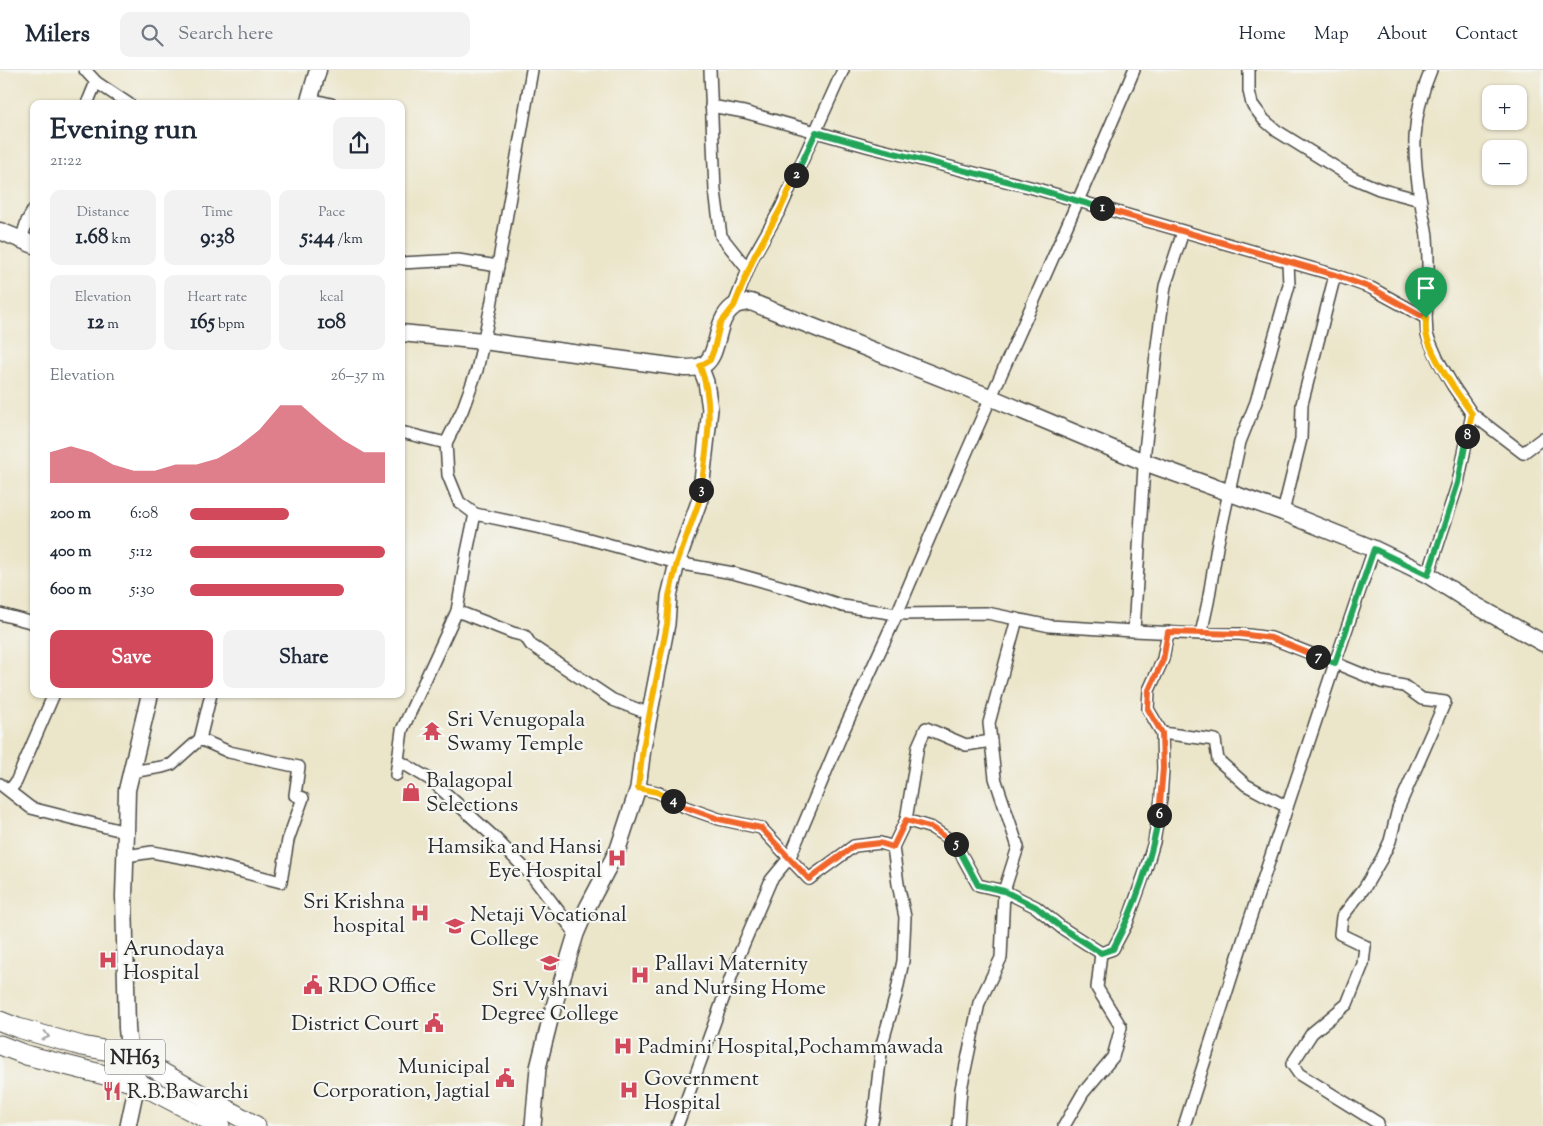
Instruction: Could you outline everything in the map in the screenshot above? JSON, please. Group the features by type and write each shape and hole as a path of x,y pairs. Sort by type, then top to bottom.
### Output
{"highway":[{"name":"NH63","path":"0,1021 82,1046 135,1057 256,1126"},
{"name":"NH63","path":"0,1045 26,1055 140,1084 220,1126"}],"main road":[{"path":"309,100 318,70"},
{"path":"0,231 27,242"},
{"path":"405,333 483,341 685,368 700,366 710,360 720,324 734,306 751,302 992,398 1144,462 1283,512 1374,549 1428,575 1475,605 1543,643"},
{"path":"140,1084 130,1062 135,1057 127,1028 124,896 127,790 149,698"}],"street":[{"path":"85,70 96,82 123,100"},
{"path":"532,70 498,266 477,370 465,403 446,443 448,475 459,502 475,514 574,535 677,563 733,573 843,606 897,614 987,613 1050,626 1201,634 1240,634 1271,638 1381,682 1404,686 1422,699 1445,702 1398,809 1390,841 1382,858 1365,888 1342,917 1340,934 1366,946 1363,964 1347,1004 1312,1033 1292,1064 1299,1074 1378,1123"},
{"path":"710,70 715,191 721,236 748,270"},
{"path":"734,306 754,257 781,208 843,70"},
{"path":"677,1126 738,955 771,880 790,857 841,736 897,614 1134,70"},
{"path":"1249,70 1249,91 1252,104 1264,120 1277,131 1354,178 1379,189 1420,200"},
{"path":"1431,70 1422,90 1416,118 1414,143 1420,200 1427,235 1427,335 1438,360 1472,414 1523,453 1543,438"},
{"path":"89,100 96,82"},
{"path":"711,106 744,112 870,147 1030,187 1335,275 1371,288 1426,318"},
{"path":"27,242 27,221 30,216"},
{"path":"1134,630 1144,462 1158,338 1165,286 1183,232"},
{"path":"405,264 458,260 498,266"},
{"path":"1201,634 1228,492 1240,442 1256,402 1289,285 1288,262"},
{"path":"1283,512 1301,439 1302,404 1335,275"},
{"path":"533,1126 538,1068 551,1016 576,934 587,908 618,850 638,788 643,748 667,624 669,596 677,563 700,499 710,409 706,382 700,366"},
{"path":"1428,575 1458,483 1472,414"},
{"path":"405,433 446,443"},
{"path":"396,775 402,730 457,610 475,514"},
{"path":"1184,1126 1286,807 1374,549"},
{"path":"457,610 525,636 531,644 613,700 650,714"},
{"path":"0,614 30,622"},
{"path":"958,1126 961,1089 979,1003 1001,958 1004,891 1018,847 995,778 988,723 1017,619"},
{"path":"1101,953 1113,949 1127,923 1154,842 1162,799 1162,733 1148,709 1149,690 1163,660 1168,632"},
{"path":"52,698 16,782 5,787 31,808 126,832"},
{"path":"132,772 172,764 200,739 210,698"},
{"path":"871,1126 882,1044 896,995 903,960 906,917 898,884 893,847 906,820 918,746 926,728 966,745 991,741"},
{"path":"1162,733 1215,740 1218,760 1246,785 1286,807"},
{"path":"126,856 152,852 196,860 280,882 288,840 303,798 295,795 299,768 229,752 200,739"},
{"path":"398,761 431,780 495,838 532,876 576,934"},
{"path":"638,788 657,792 685,807 719,819 761,828 809,879 854,846 880,843 893,847"},
{"path":"906,820 932,828 956,843 978,885 1004,891 1036,907 1062,928 1101,953"},
{"path":"1064,1126 1083,1094 1113,1057 1121,1027 1097,988 1101,953"},
{"path":"128,1126 135,1093 140,1084"}],"place":[{"name":"Sri Venugopala Swamy Temple","path":"432,731"},
{"name":"Balagopal Selections","path":"411,792"},
{"name":"Hamsika and Hansi Eye Hospital","path":"617,858"},
{"name":"Sri Krishna hospital","path":"420,913"},
{"name":"Netaji Vocational College","path":"455,926"},
{"name":"Arunodaya Hospital","path":"108,960"},
{"name":"Sri Vyshnavi Degree College","path":"550,963"},
{"name":"Pallavi Maternity and Nursing Home","path":"640,975"},
{"name":"RDO Office","path":"313,985"},
{"name":"District Court","path":"434,1023"},
{"name":"Padmini Hospital,Pochammawada","path":"623,1046"},
{"name":"Municipal Corporation, Jagtial","path":"505,1078"},
{"name":"Government Hospital","path":"629,1090"},
{"name":"R.B.Bawarchi","path":"112,1091"}],"route":[{"path":"816,132 1030,187 1335,275 1371,288 1426,318 1427,335 1438,360 1472,414 1458,483 1428,575 1374,549 1335,663 1271,638 1240,634 1168,632 1163,660 1149,690 1148,709 1162,733 1162,799 1154,842 1145,872 1127,923 1113,949 1101,953 1062,928 1036,907 1004,891 978,885 956,843 932,828 906,820 893,847 880,843 854,846 809,879 761,828 719,819 685,807 657,792 638,788 643,748 667,624 669,596 677,563 700,499 710,409 706,382 700,366 710,360 720,324 734,306 754,257 781,208 816,132"}]}
